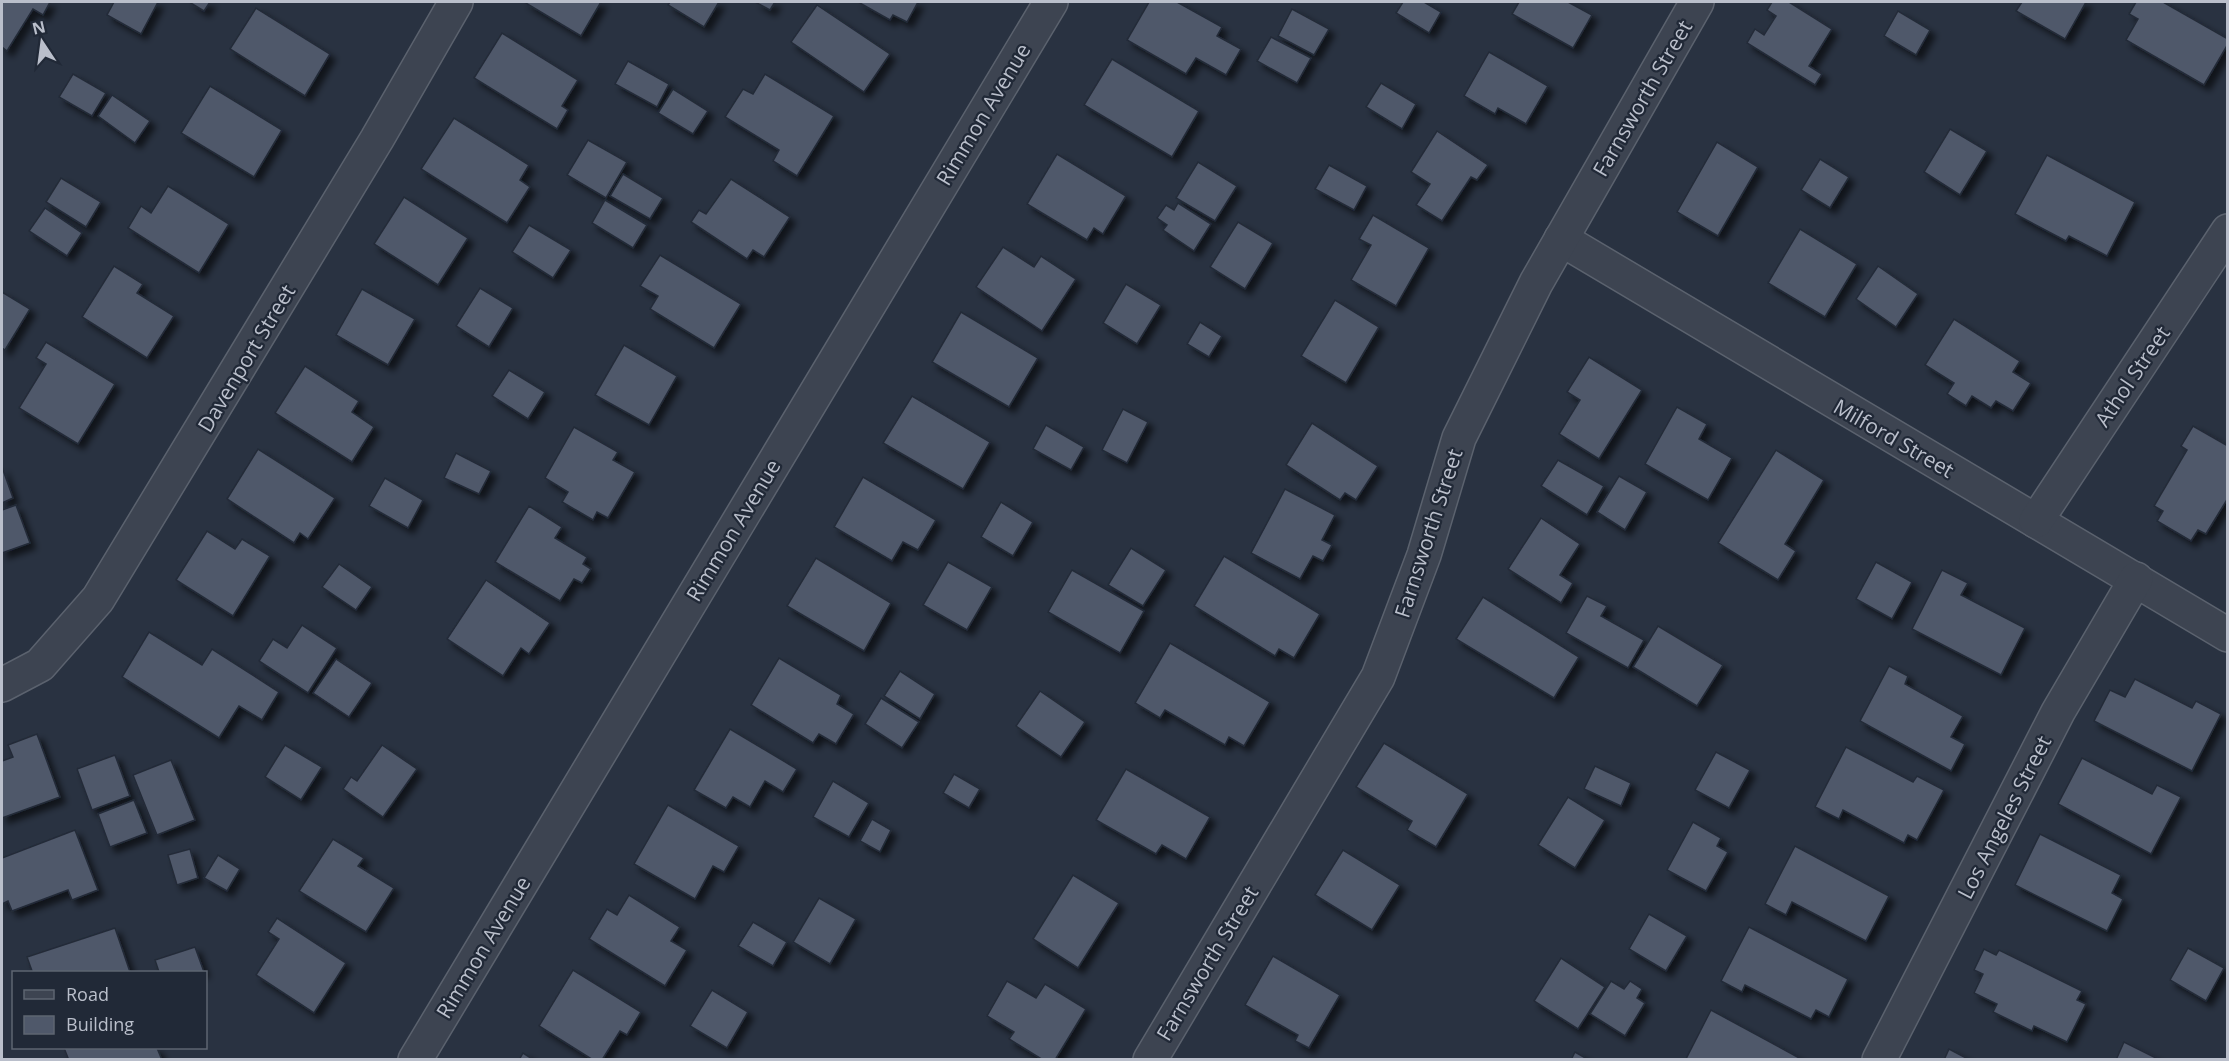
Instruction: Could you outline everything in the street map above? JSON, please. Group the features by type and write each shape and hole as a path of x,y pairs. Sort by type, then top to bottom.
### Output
{"street":[{"name":"Davenport Street","path":"2,685 39,665 98,599 323,229 456,2"},
{"name":"Rimmon Avenue","path":"415,1059 1051,2"},
{"name":"Farnsworth Street","path":"1150,1059 1378,677 1424,555 1459,438 1536,283 1697,2"},
{"name":"Athol Street","path":"2036,521 2228,231"},
{"name":"Milford Street","path":"1561,239 2228,635"},
{"name":"Los Angeles Street","path":"1879,1059 2058,712 2136,579"}],"building":[{"path":"2,2 50,2 43,15 33,9 7,51 2,47"},
{"path":"114,2 158,2 141,34 107,15"},
{"path":"189,2 210,2 204,11"},
{"path":"524,2 601,2 581,36"},
{"path":"670,2 719,2 704,27 668,5"},
{"path":"755,2 775,2 770,10"},
{"path":"858,2 918,2 907,22 893,15 890,20"},
{"path":"1149,2 1177,2 1222,27 1217,36 1241,49 1226,75 1196,58 1186,74 1127,40"},
{"path":"1403,2 1424,2 1441,12 1429,33 1396,13"},
{"path":"1519,2 1568,2 1592,15 1573,48 1512,14"},
{"path":"1772,2 1789,2 1832,29 1809,66 1822,74 1815,85 1747,43 1755,29 1764,35 1776,16 1767,10"},
{"path":"2022,2 2086,2 2065,39 2016,11"},
{"path":"2136,2 2163,2 2228,39 2228,44 2204,85 2126,40 2138,19 2129,14"},
{"path":"817,5 890,54 864,92 791,42"},
{"path":"256,8 330,54 305,96 230,49"},
{"path":"1292,9 1329,29 1314,55 1278,36"},
{"path":"1898,11 1930,30 1916,55 1884,36"},
{"path":"502,33 578,80 562,106 568,110 557,129 474,78"},
{"path":"1271,37 1311,58 1297,83 1257,61"},
{"path":"1489,52 1548,86 1526,124 1498,108 1495,114 1464,96"},
{"path":"1112,59 1199,111 1172,157 1084,105"},
{"path":"628,61 669,84 657,107 615,84"},
{"path":"73,74 106,93 92,116 59,97"},
{"path":"765,74 834,116 797,176 773,161 779,150 725,117 743,89 753,94"},
{"path":"1381,83 1416,104 1402,129 1366,107"},
{"path":"210,86 282,130 254,177 181,133"},
{"path":"673,89 708,111 693,134 658,113"},
{"path":"112,95 150,121 135,143 98,116"},
{"path":"454,118 529,165 520,180 530,187 507,223 421,169"},
{"path":"1950,129 1987,151 1960,195 1924,172"},
{"path":"1437,131 1488,165 1477,180 1471,177 1442,221 1416,205 1430,184 1411,172"},
{"path":"588,140 627,162 606,198 567,175"},
{"path":"1717,142 1758,167 1718,236 1677,212"},
{"path":"1057,154 1126,196 1103,234 1094,228 1087,240 1027,204"},
{"path":"2047,155 2135,202 2107,256 2069,236 2066,241 2015,214"},
{"path":"1820,159 1849,177 1830,208 1801,190"},
{"path":"1198,162 1237,186 1215,221 1176,198"},
{"path":"1329,165 1367,186 1354,210 1315,189"},
{"path":"623,174 663,198 650,219 610,196"},
{"path":"61,178 101,202 86,227 46,202"},
{"path":"731,179 790,217 764,257 753,250 747,259 691,222 699,210 706,214"},
{"path":"168,186 229,224 199,273 128,228 141,206 151,213"},
{"path":"404,197 468,238 438,285 374,244"},
{"path":"605,200 647,225 633,248 592,223"},
{"path":"1178,203 1211,224 1194,251 1163,230 1167,225 1157,218 1166,205 1174,210"},
{"path":"45,208 82,233 67,256 29,231"},
{"path":"1373,215 1429,248 1396,306 1351,280 1371,245 1359,239"},
{"path":"1238,222 1273,243 1245,289 1210,267"},
{"path":"529,225 571,250 553,278 512,252"},
{"path":"1800,229 1857,264 1825,317 1768,283"},
{"path":"1003,247 1034,267 1041,256 1076,279 1042,331 976,287"},
{"path":"660,255 741,304 714,348 650,309 658,296 640,286"},
{"path":"114,266 143,284 137,293 174,316 147,358 82,317"},
{"path":"1878,266 1918,294 1896,327 1856,299"},
{"path":"1126,284 1161,305 1137,344 1103,323"},
{"path":"480,288 513,308 489,347 456,326"},
{"path":"362,289 415,319 388,365 336,335"},
{"path":"2,292 30,309 5,350 2,348"},
{"path":"1335,300 1379,327 1346,383 1301,356"},
{"path":"961,312 1038,358 1009,407 932,362"},
{"path":"1954,319 2020,361 2013,372 2031,383 2013,411 1996,401 1991,408 1972,396 1966,406 1947,394 1954,383 1925,365"},
{"path":"1200,322 1222,336 1209,357 1187,344"},
{"path":"46,342 115,384 78,444 19,408 46,364 36,358"},
{"path":"624,345 677,376 649,425 595,395"},
{"path":"1589,357 1642,390 1599,459 1559,434 1580,400 1567,392"},
{"path":"305,366 359,401 352,412 374,427 352,462 275,413"},
{"path":"509,370 545,392 528,419 492,396"},
{"path":"912,396 990,442 963,489 883,443"},
{"path":"1677,407 1707,424 1699,439 1732,458 1708,500 1645,464"},
{"path":"1123,409 1148,422 1127,463 1102,450"},
{"path":"1312,423 1378,466 1356,500 1345,493 1340,500 1286,465"},
{"path":"1046,425 1084,447 1071,470 1033,449"},
{"path":"2193,426 2228,446 2228,498 2206,534 2198,530 2191,541 2157,521 2163,511 2154,506 2187,450 2181,446"},
{"path":"574,427 618,452 613,460 635,472 608,518 597,512 593,520 562,502 568,492 545,478"},
{"path":"258,449 335,498 308,539 300,533 294,543 227,499"},
{"path":"1776,450 1824,480 1785,544 1796,551 1778,580 1718,543"},
{"path":"456,453 491,471 479,494 444,478"},
{"path":"1558,460 1604,486 1587,515 1541,486"},
{"path":"2,467 13,498 2,503"},
{"path":"1619,476 1647,492 1625,530 1597,512"},
{"path":"863,477 936,520 918,550 903,542 892,561 834,527"},
{"path":"385,478 423,500 408,528 369,506"},
{"path":"1285,489 1335,515 1322,540 1332,545 1323,561 1313,556 1300,579 1251,553"},
{"path":"1001,502 1033,522 1013,556 981,537"},
{"path":"16,505 30,543 2,553 2,510"},
{"path":"529,506 562,527 555,538 587,557 583,564 591,569 582,583 574,579 560,601 495,562"},
{"path":"1541,518 1580,544 1560,575 1573,583 1561,603 1508,569"},
{"path":"207,531 235,549 242,539 270,556 233,616 176,580"},
{"path":"1131,548 1166,570 1143,606 1108,585"},
{"path":"1224,556 1320,614 1294,658 1279,649 1275,656 1194,606"},
{"path":"816,558 891,603 864,651 787,606"},
{"path":"948,562 992,587 967,630 923,605"},
{"path":"1876,562 1912,582 1892,619 1856,599"},
{"path":"339,564 372,587 356,610 322,587"},
{"path":"1072,570 1144,611 1120,653 1048,612"},
{"path":"1942,570 1968,583 1961,595 2025,628 2001,675 1912,629"},
{"path":"486,580 550,623 529,654 521,648 503,676 447,639"},
{"path":"1587,596 1607,606 1601,616 1644,640 1628,668 1566,633"},
{"path":"1483,597 1579,657 1554,698 1456,639"},
{"path":"302,625 337,648 308,693 259,661 273,639 287,648"},
{"path":"1658,626 1723,665 1697,706 1633,667"},
{"path":"149,632 202,665 212,649 279,692 262,720 239,706 219,738 122,677"},
{"path":"1170,643 1270,702 1244,746 1229,737 1225,745 1165,710 1160,718 1135,703"},
{"path":"779,658 841,695 837,704 854,714 836,744 819,734 813,743 751,705"},
{"path":"336,659 372,683 349,717 313,693"},
{"path":"1889,666 1908,676 1905,684 1963,716 1951,737 1965,744 1951,771 1860,721"},
{"path":"900,671 935,694 920,719 884,696"},
{"path":"2135,679 2192,708 2196,701 2221,714 2192,771 2094,721 2110,690 2125,697"},
{"path":"1040,691 1085,722 1061,757 1016,726"},
{"path":"881,698 919,722 902,748 865,724"},
{"path":"730,729 797,769 783,792 765,781 750,807 733,797 726,808 694,790"},
{"path":"37,734 60,797 2,818 2,761 13,757 8,745"},
{"path":"1384,743 1468,794 1436,847 1407,830 1412,821 1356,787"},
{"path":"285,745 322,767 301,800 265,777"},
{"path":"382,745 417,769 383,817 343,789 351,777 357,781"},
{"path":"1846,747 1913,782 1917,776 1944,790 1917,840 1908,835 1904,843 1843,810 1839,819 1815,807"},
{"path":"1716,752 1750,770 1729,808 1695,790"},
{"path":"115,755 130,796 92,810 77,769"},
{"path":"2082,758 2152,794 2157,785 2181,797 2151,854 2058,804"},
{"path":"171,760 195,820 157,835 133,775"},
{"path":"1595,766 1631,783 1621,806 1584,789"},
{"path":"1126,769 1210,817 1186,859 1162,845 1156,854 1096,820"},
{"path":"954,774 980,789 969,808 943,793"},
{"path":"833,781 869,803 849,837 813,817"},
{"path":"1568,797 1605,820 1575,868 1538,845"},
{"path":"134,800 147,833 110,847 98,814"},
{"path":"668,805 739,846 724,872 713,866 695,899 634,864"},
{"path":"872,819 891,830 880,852 860,841"},
{"path":"1693,822 1721,838 1717,846 1728,852 1706,891 1667,870"},
{"path":"75,830 98,890 72,900 68,890 12,911 8,901 2,904 2,858"},
{"path":"2040,834 2121,875 2112,893 2123,899 2107,931 2015,885"},
{"path":"333,839 364,858 358,866 394,888 366,932 299,891"},
{"path":"1795,846 1889,896 1866,941 1792,902 1786,915 1765,904"},
{"path":"190,849 198,878 177,885 168,855"},
{"path":"1343,850 1400,885 1372,930 1315,895"},
{"path":"218,855 240,869 227,891 204,878"},
{"path":"1073,875 1119,903 1078,968 1033,939"},
{"path":"629,895 680,927 671,941 687,950 665,986 589,939 607,909 617,915"},
{"path":"819,898 856,919 830,964 793,942"},
{"path":"1649,914 1687,936 1666,971 1629,949"},
{"path":"277,918 346,963 314,1013 256,975 279,939 268,932"},
{"path":"753,922 787,942 773,966 738,946"},
{"path":"1749,927 1848,979 1829,1017 1816,1010 1811,1019 1745,985 1742,992 1721,981"},
{"path":"115,928 130,971 32,971 27,957"},
{"path":"195,947 204,971 159,971 155,960"},
{"path":"2188,948 2224,968 2206,1001 2170,980"},
{"path":"1984,949 1996,955 1999,950 2082,991 2077,1000 2086,1004 2067,1042 2034,1026 2032,1031 1993,1012 1997,1004 1974,993 1983,974 1974,970"},
{"path":"1273,956 1340,995 1309,1048 1295,1041 1298,1035 1245,1005"},
{"path":"1561,958 1605,987 1578,1029 1534,1001"},
{"path":"573,970 641,1012 627,1035 620,1031 602,1060 593,1060 539,1026"},
{"path":"1007,981 1036,998 1045,984 1086,1009 1055,1060 1043,1060 1009,1039 1014,1032 987,1016"},
{"path":"1611,981 1624,989 1630,981 1642,989 1637,998 1645,1003 1625,1036 1590,1014"},
{"path":"712,990 748,1012 727,1048 690,1026"},
{"path":"1711,1010 1803,1060 1686,1059"},
{"path":"2124,1042 2160,1060 2116,1060"},
{"path":"64,1049 157,1049 162,1060 64,1060 68,1058"},
{"path":"1949,1049 1970,1060 1944,1060"},
{"path":"1575,1052 1589,1060 1571,1060"},
{"path":"523,1053 534,1060 519,1060"}]}
